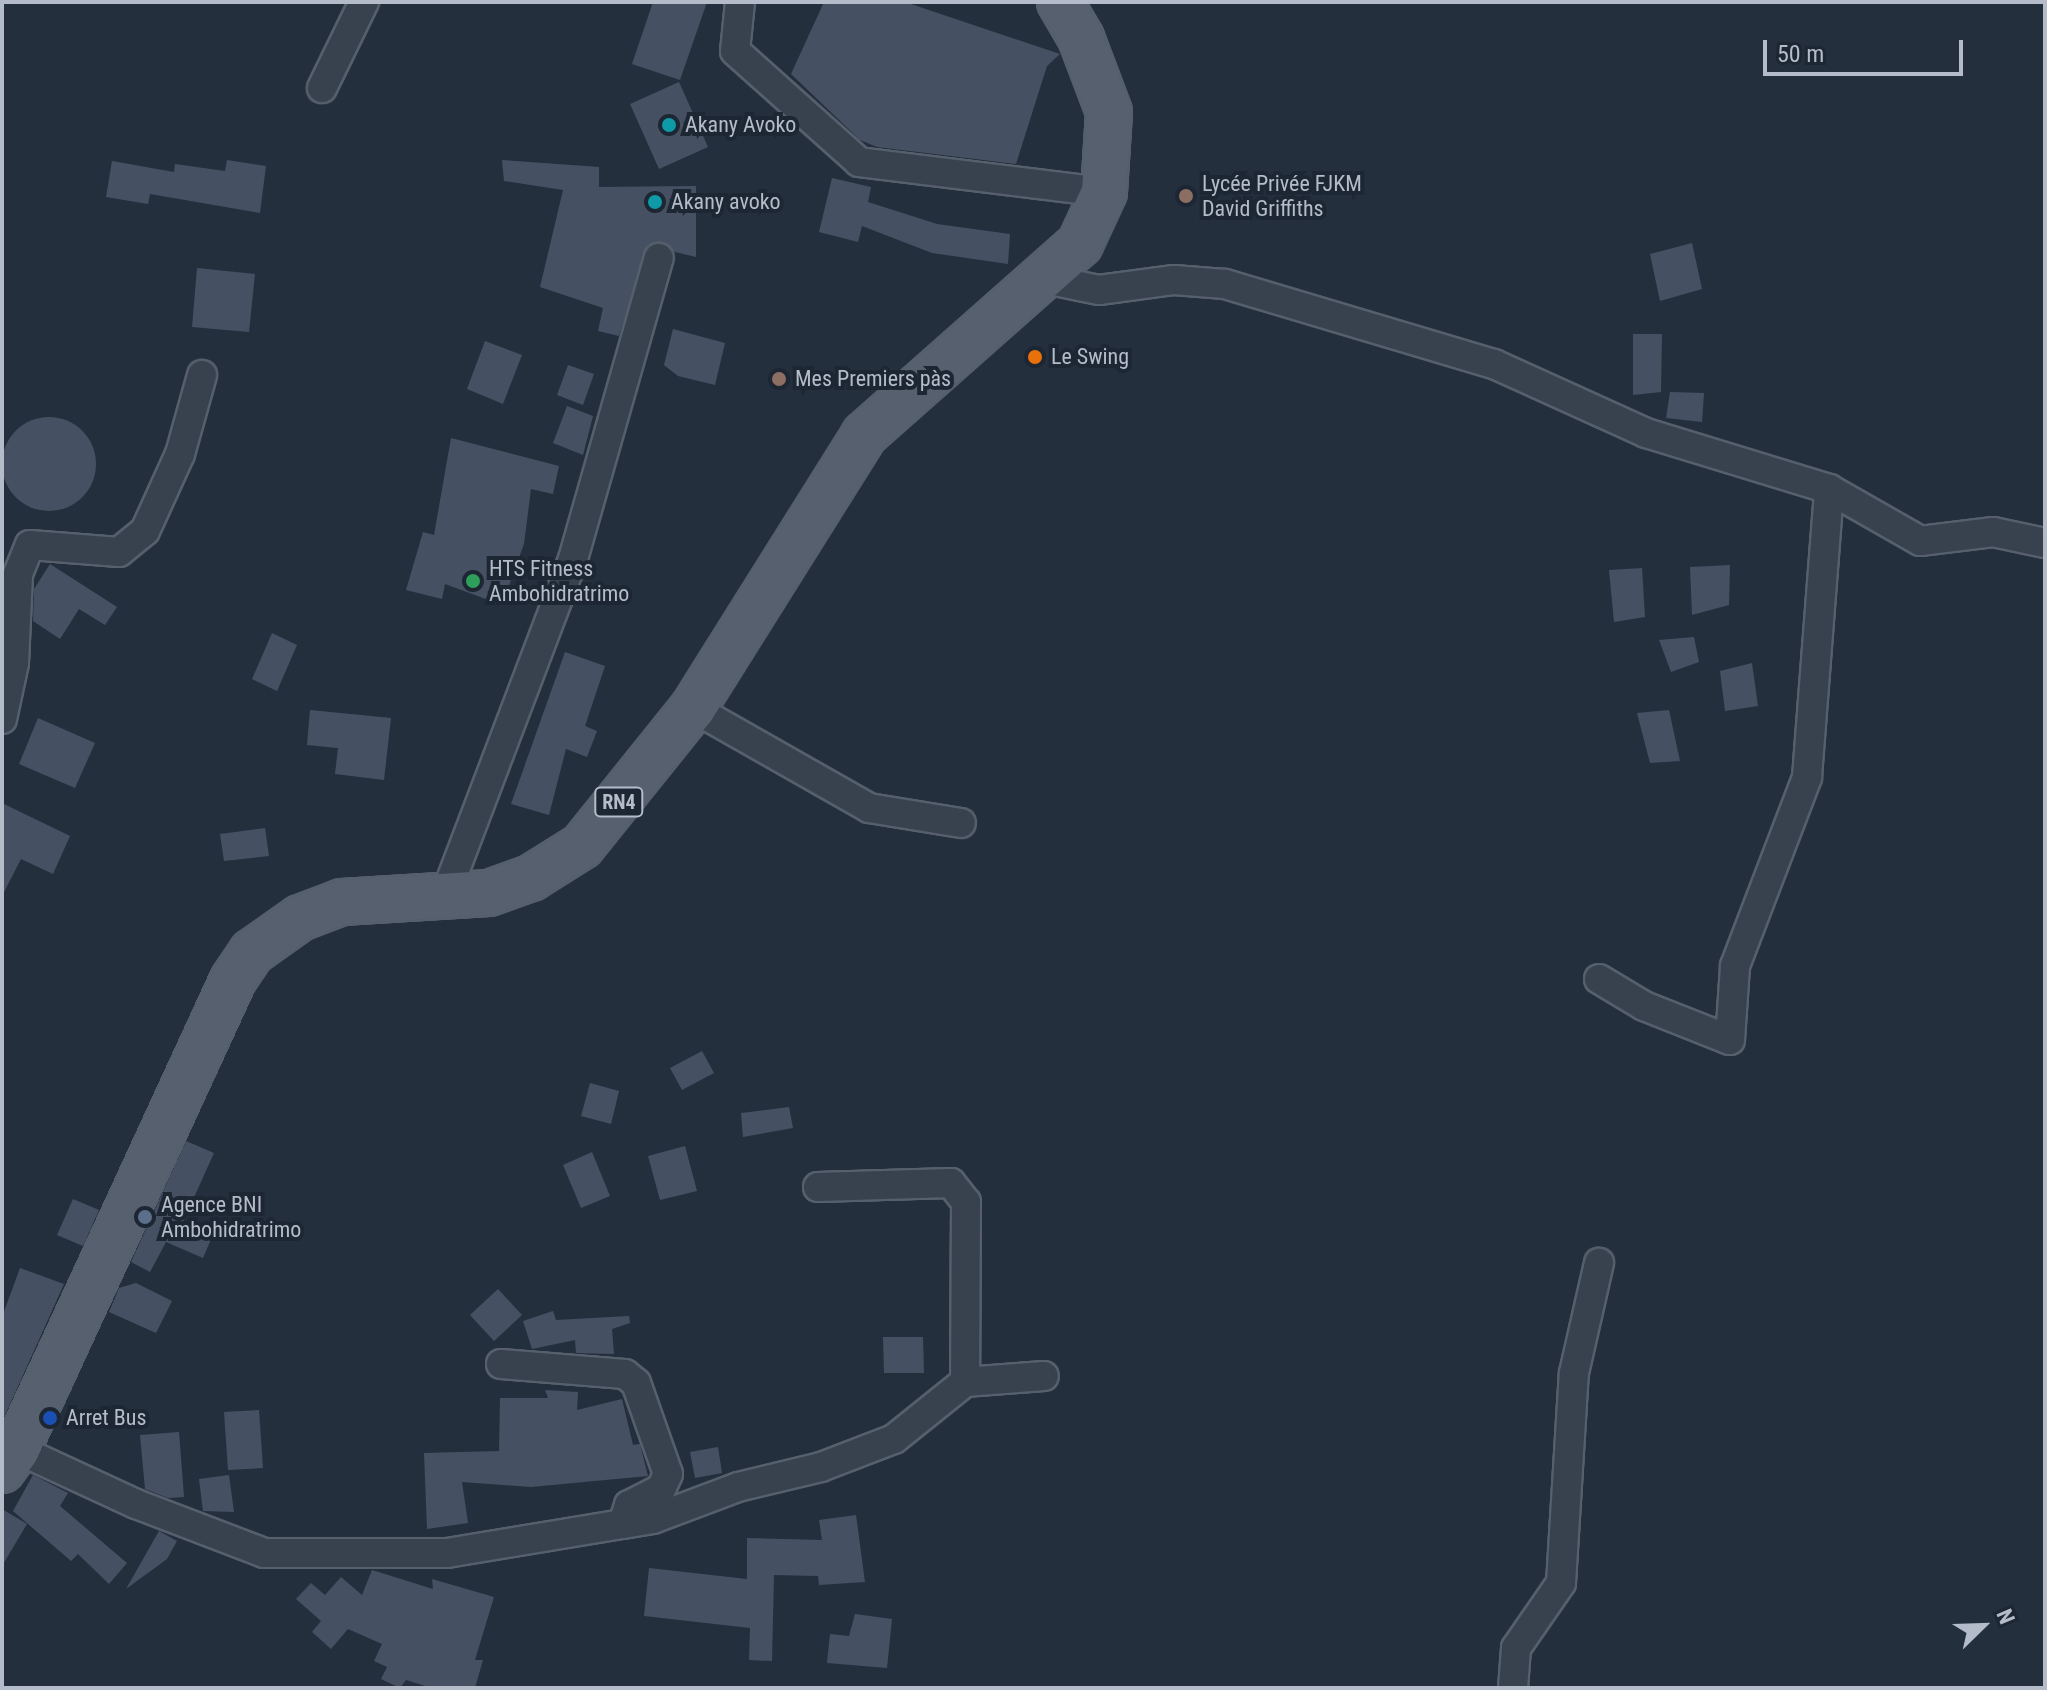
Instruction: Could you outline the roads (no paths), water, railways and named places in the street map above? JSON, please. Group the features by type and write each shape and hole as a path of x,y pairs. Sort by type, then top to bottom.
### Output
{"main road":[{"name":"RN4","path":"9,1460 233,980 252,952 300,918 342,902 489,893 531,878 582,846 693,708 864,435 1045,279 1080,244 1104,192 1109,112 1081,38 1060,2"}],"street":[{"path":"322,88 364,2"},
{"path":"740,2 735,51 859,162 1104,192"},
{"path":"445,896 573,559 659,258"},
{"path":"1045,279 1099,290 1174,280 1225,284 1494,364 1646,433 1829,489 1920,541 1993,532 2045,543"},
{"path":"2,719 14,663 18,574 30,545 119,552 145,531 180,454 202,375"},
{"path":"1599,979 1644,1006 1730,1040 1735,966 1807,777 1829,489"},
{"path":"693,708 869,808 961,823"},
{"path":"818,1187 951,1183 966,1202 965,1382"},
{"path":"1513,1688 1516,1648 1561,1583 1574,1373 1599,1263"},
{"path":"501,1364 625,1374 636,1383 668,1474 661,1489 629,1505 623,1524"},
{"path":"9,1460 264,1553 447,1553 653,1519 738,1487 821,1467 894,1439 965,1382 1044,1376"}],"place":[{"name":"Akany Avoko","path":"669,125"},
{"name":"Lycée Privée FJKM David Griffiths","path":"1186,196"},
{"name":"Akany avoko","path":"655,202"},
{"name":"Le Swing","path":"1035,357"},
{"name":"Mes Premiers pàs","path":"779,379"},
{"name":"HTS Fitness Ambohidratrimo","path":"473,581"},
{"name":"Agence BNI Ambohidratrimo","path":"145,1217"},
{"name":"Arret Bus","path":"50,1418"}]}
